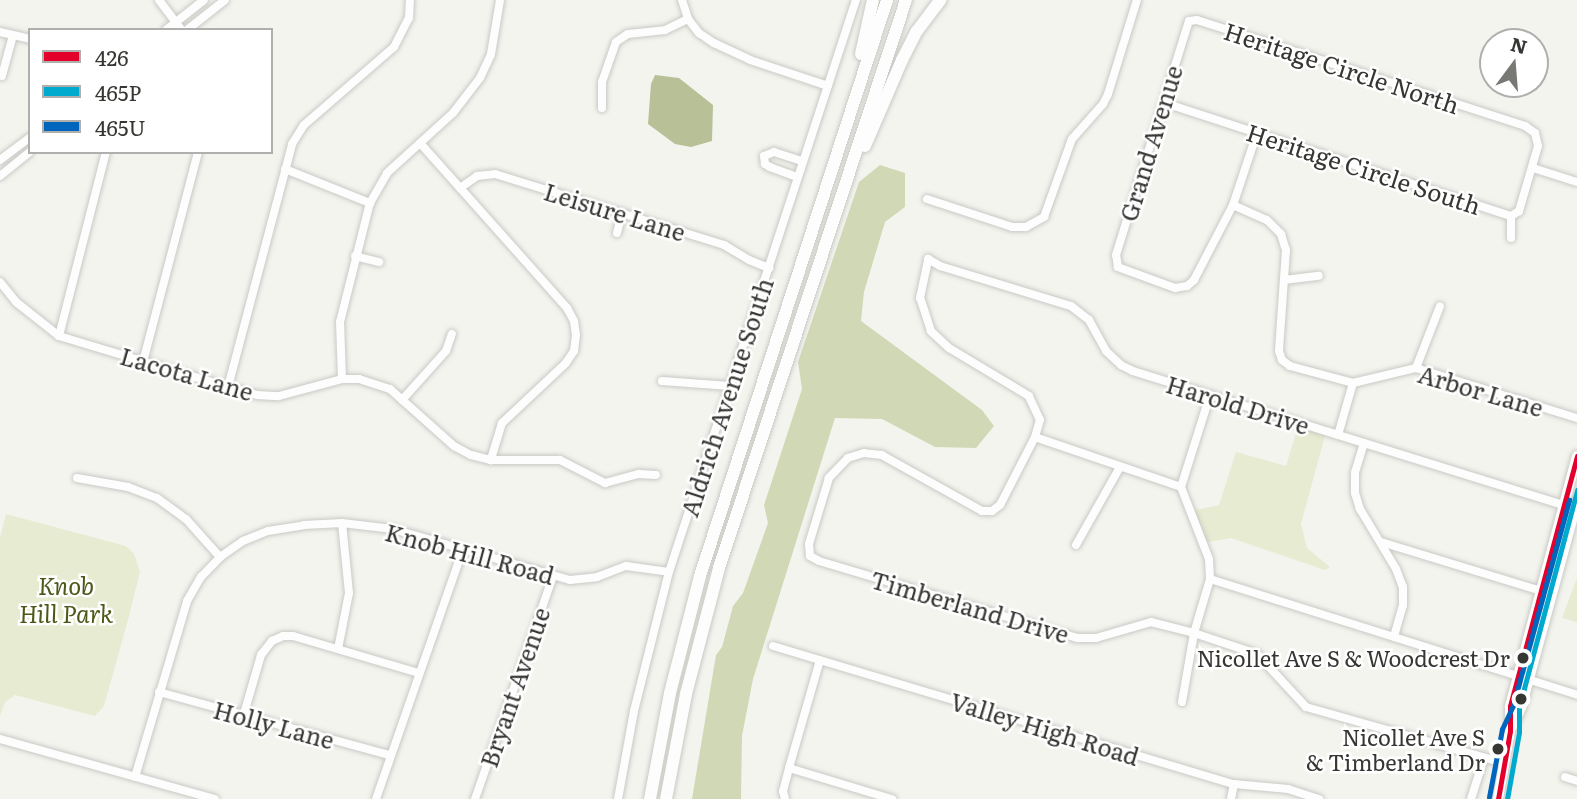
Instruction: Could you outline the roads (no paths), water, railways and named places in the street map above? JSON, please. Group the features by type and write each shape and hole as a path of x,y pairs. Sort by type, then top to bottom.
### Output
{"highway":[{"path":"837,150 873,0"},
{"path":"650,799 670,693 700,576 887,0"},
{"path":"666,799 686,694 716,579 906,0"},
{"path":"847,176 862,153 917,31 940,0"}],"main road":[{"path":"1498,799 1510,731 1510,706 1577,456"},
{"path":"1510,731 1521,708 1576,506"}],"street":[{"path":"159,0 183,28"},
{"path":"168,28 204,0"},
{"path":"188,28 225,0"},
{"path":"228,387 292,144 304,125 394,47 409,18 410,0"},
{"path":"342,379 340,322 370,203 387,173 460,106 480,78 491,54 500,0"},
{"path":"682,0 688,19 699,33 726,49 750,60 828,86"},
{"name":"Aldrich Avenue South","path":"618,799 634,711 669,572 856,0"},
{"path":"927,200 1012,227 1026,227 1044,217 1072,139 1103,104 1108,94 1137,0"},
{"path":"602,108 602,82 616,42 628,34 665,30 688,19"},
{"name":"Heritage Circle North","path":"1189,21 1198,20 1525,126 1535,133 1538,146 1533,168"},
{"name":"Grand Avenue","path":"1189,21 1116,255 1118,267 1175,288 1187,286 1194,280 1233,205"},
{"path":"0,32 28,39"},
{"path":"2,76 13,35"},
{"name":"Heritage Circle South","path":"1165,103 1511,216 1519,211 1533,168"},
{"path":"1233,205 1258,133"},
{"path":"0,160 28,139"},
{"path":"420,143 567,308 576,335 573,351 566,363 502,423 491,460"},
{"path":"797,177 770,167 764,161 764,156 774,152 802,161"},
{"path":"0,176 28,154"},
{"path":"59,336 105,154"},
{"path":"143,362 197,154"},
{"path":"1533,168 1577,182"},
{"path":"285,169 370,203"},
{"name":"Leisure Lane","path":"460,188 477,176 495,174 724,245 769,268"},
{"name":"Arbor Lane","path":"1233,205 1267,220 1281,234 1286,250 1279,351 1282,360 1290,366 1353,383 1416,368 1577,418"},
{"path":"617,233 622,214"},
{"path":"1511,216 1511,239"},
{"path":"355,256 379,262"},
{"name":"Harold Drive","path":"1035,437 1040,420 1029,396 949,348 931,331 920,298 928,259 940,266 1071,306 1089,320 1106,351 1121,365 1563,506 1576,506"},
{"path":"1284,280 1319,276"},
{"name":"Lacota Lane","path":"0,282 16,302 59,336 143,362 228,387 279,396 342,379 375,383 402,400 454,446 491,460 559,460 577,466 605,483 639,474 656,475"},
{"path":"1416,368 1440,306"},
{"path":"402,400 446,351 452,334"},
{"path":"662,381 730,386"},
{"path":"1338,435 1353,383"},
{"path":"1182,702 1194,633 1210,579 1209,559 1181,487 1210,395"},
{"path":"1035,437 1181,487"},
{"name":"Timberland Drive","path":"1035,437 1000,505 992,511 982,510 882,455 864,453 848,458 829,478 809,544 810,556 819,561 1078,638 1096,638 1151,622 1194,633 1257,653 1306,707 1504,763"},
{"path":"1364,443 1355,473 1355,493 1360,509 1381,542 1403,587 1403,605 1394,637"},
{"path":"1076,545 1120,467"},
{"path":"77,478 128,487 157,498 186,519 220,557"},
{"path":"338,649 349,593 342,523"},
{"name":"Knob Hill Road","path":"135,777 187,601 201,577 220,557 243,541 268,531 342,523 393,529 553,576 583,580 635,565 669,572"},
{"path":"1381,542 1551,594"},
{"path":"376,799 463,550"},
{"name":"Bryant Avenue","path":"475,799 553,576"},
{"path":"1210,579 1577,695"},
{"path":"243,717 261,655 272,641 293,636 419,673"},
{"name":"Valley High Road","path":"773,646 1234,785 1288,789 1320,799"},
{"path":"785,799 783,791 820,660"},
{"name":"Holly Lane","path":"159,692 390,755"},
{"path":"0,739 215,799"},
{"path":"1471,799 1484,758"},
{"path":"789,768 892,799"},
{"path":"1565,776 1577,781"},
{"path":"1231,799 1234,785"}],"place":[{"name":"Nicollet Ave S & Woodcrest Dr","path":"1523,658"},
{"name":"Nicollet Ave S & Timberland Dr","path":"1498,749"}],"park label":[{"name":"Knob Hill Park","path":"66,599"}]}
